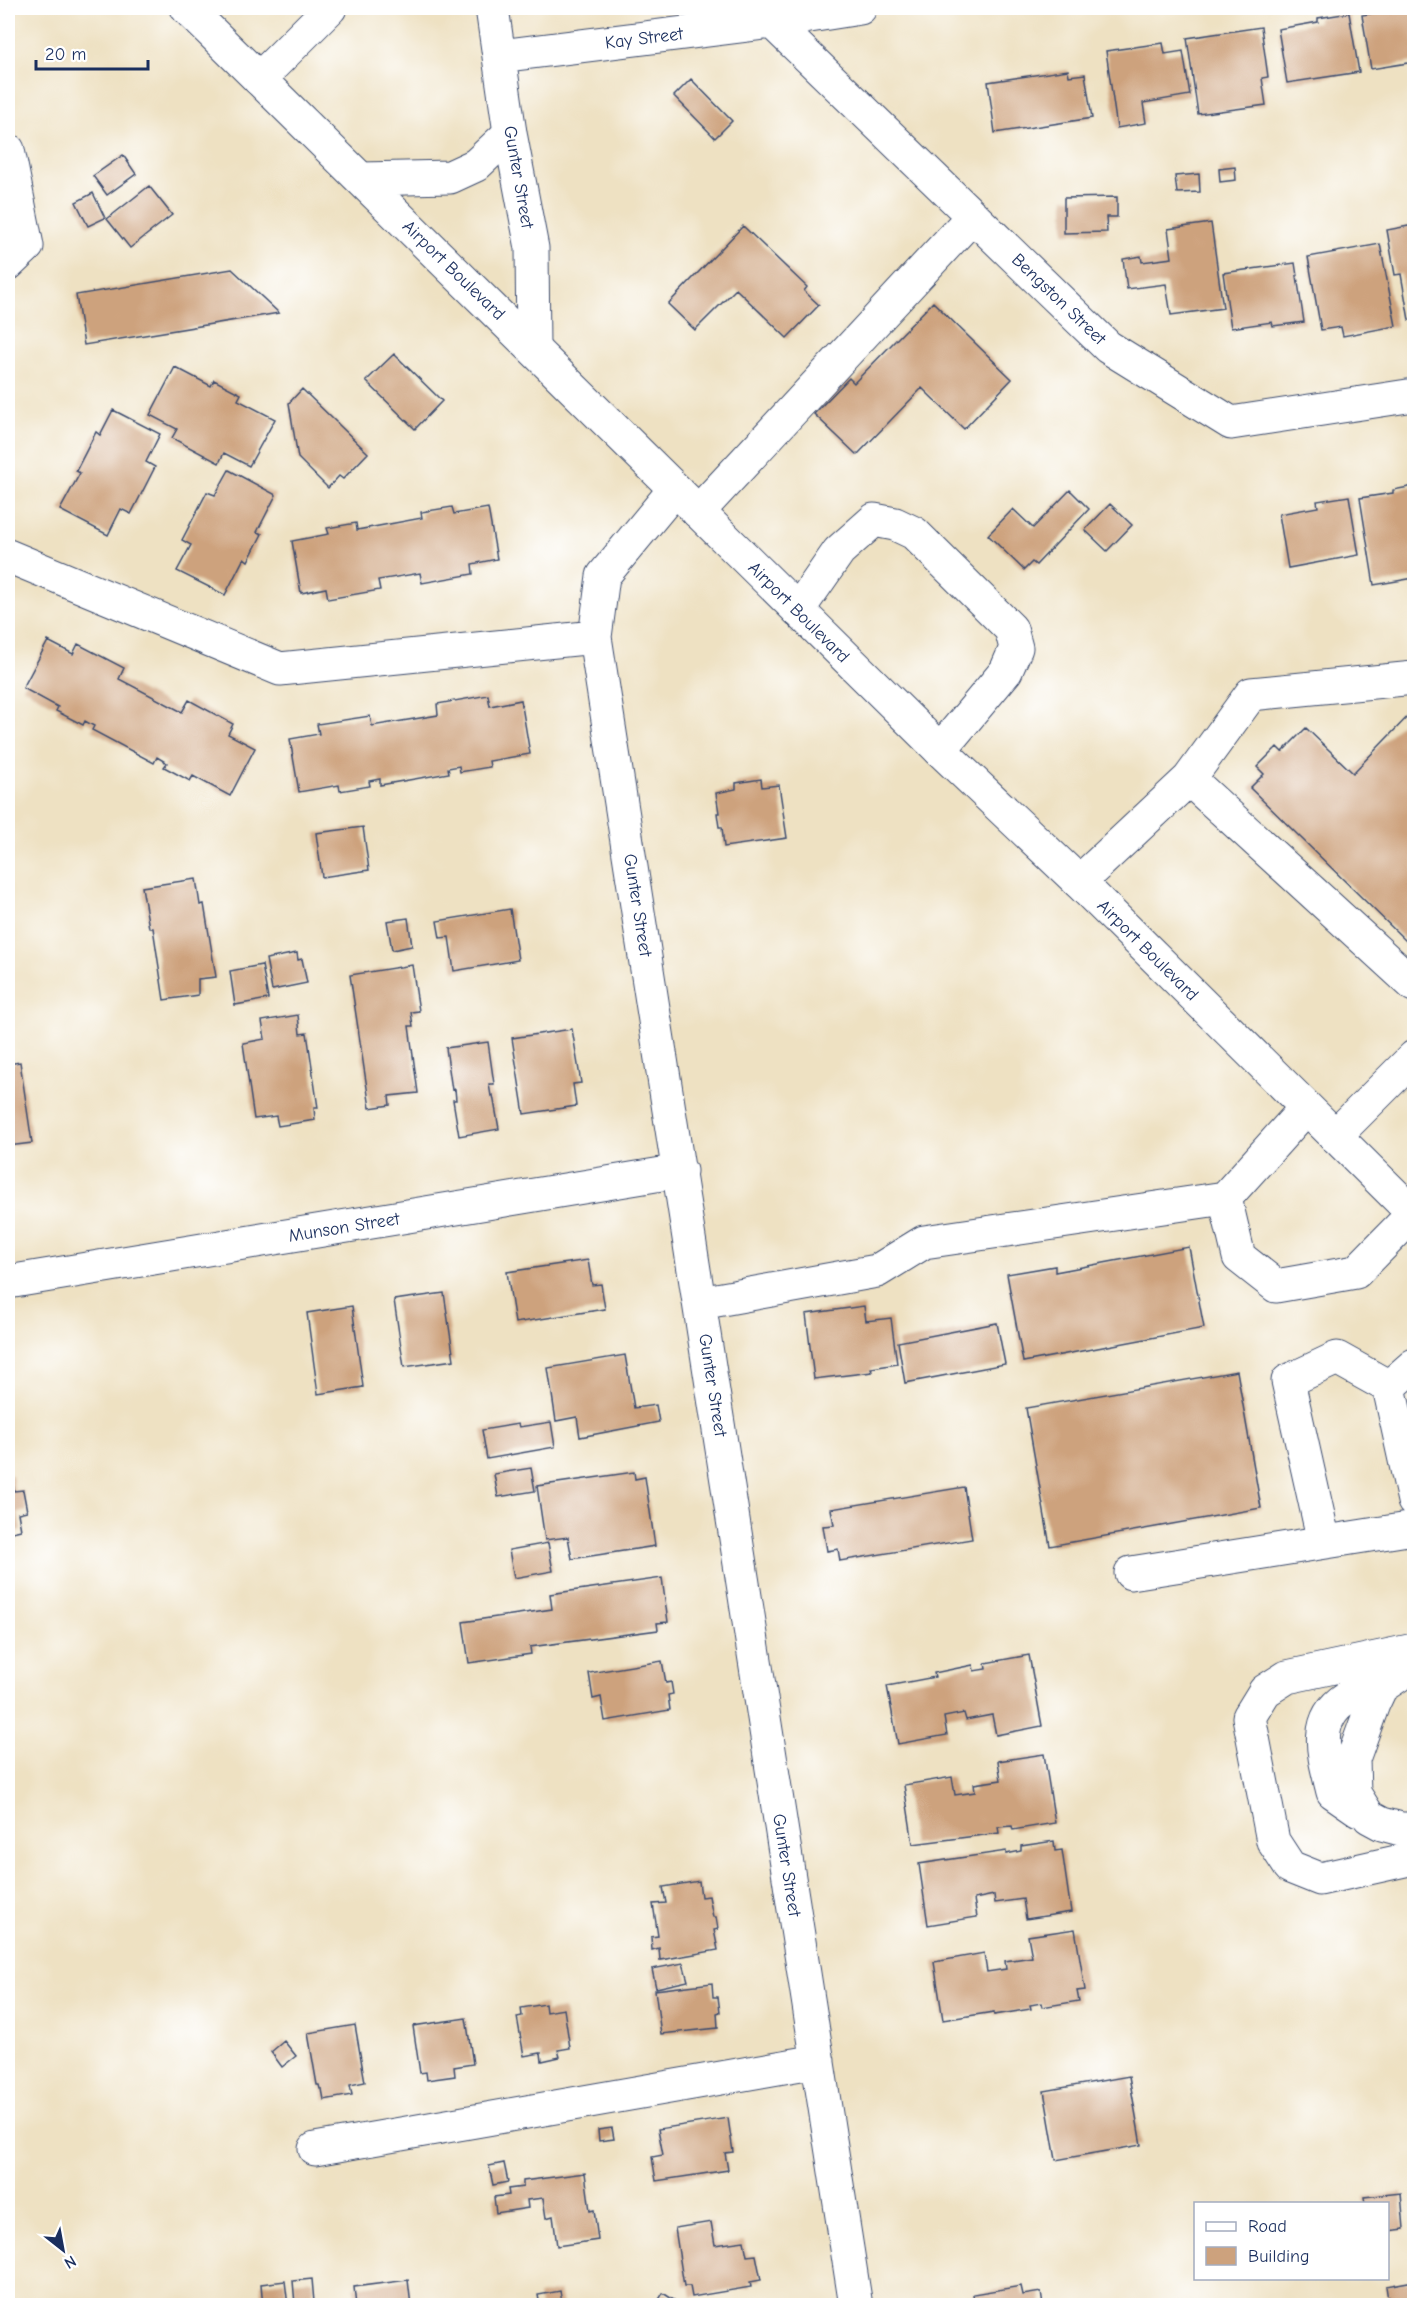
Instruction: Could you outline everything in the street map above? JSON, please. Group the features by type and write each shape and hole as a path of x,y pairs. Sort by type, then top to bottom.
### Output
{"street":[{"name":"Airport Boulevard","path":"187,8 1414,1213"},
{"path":"259,79 330,8"},
{"name":"Gunter Street","path":"492,8 510,133 531,248 533,348"},
{"name":"Kay Street","path":"500,56 772,22 860,8"},
{"name":"Bengston Street","path":"772,22 1108,347 1231,423 1414,395"},
{"path":"362,179 450,177 476,165 510,133"},
{"path":"8,150 27,246 8,264"},
{"path":"698,512 974,216"},
{"name":"Gunter Street","path":"675,489 603,576 595,637 856,2306"},
{"path":"798,610 839,551 874,520 895,524 914,533 979,597 1011,629 1016,648 1006,671 940,750"},
{"path":"8,556 280,669 595,637"},
{"path":"1079,882 1189,779 1251,694 1414,678"},
{"path":"1189,779 1414,985"},
{"path":"1335,1136 1414,1058"},
{"path":"700,1303 877,1271 924,1242 1225,1198 1306,1108"},
{"name":"Munson Street","path":"8,1282 680,1172"},
{"path":"1225,1198 1239,1257 1276,1286 1356,1272 1414,1213"},
{"path":"1324,1542 1288,1381 1337,1358 1389,1386 1414,1501"},
{"path":"1389,1386 1414,1365"},
{"path":"1131,1573 1414,1528"},
{"path":"1414,1650 1287,1677 1265,1690 1249,1717 1273,1841 1290,1867 1320,1879 1414,1858"},
{"path":"1414,1665 1382,1687 1372,1704 1353,1759 1354,1793 1369,1817 1382,1824 1401,1829 1414,1829"},
{"path":"315,2149 818,2061"}],"building":[{"path":"1414,8 1414,62 1371,69 1362,15"},
{"path":"1349,13 1359,72 1287,83 1278,29 1318,22 1318,18"},
{"path":"1261,27 1268,77 1262,78 1266,105 1198,114 1187,38"},
{"path":"1163,43 1165,54 1183,51 1190,95 1143,103 1146,123 1117,128 1106,51"},
{"path":"1068,70 1069,76 1085,74 1092,118 995,133 988,82"},
{"path":"691,79 732,121 715,138 674,96"},
{"path":"123,155 136,174 107,195 93,176"},
{"path":"1235,167 1236,180 1220,182 1219,169"},
{"path":"1199,174 1200,192 1177,193 1175,176"},
{"path":"149,186 172,215 130,248 107,219"},
{"path":"93,193 105,218 88,226 76,202"},
{"path":"1117,197 1117,217 1106,217 1107,232 1064,233 1064,198"},
{"path":"1211,223 1223,308 1171,315 1166,284 1127,289 1123,259 1141,256 1142,262 1172,258 1168,229"},
{"path":"1414,225 1414,319 1409,320 1401,274 1395,275 1387,230"},
{"path":"743,226 807,287 804,291 819,305 787,338 736,289 695,330 668,304"},
{"path":"1380,244 1396,326 1343,336 1341,327 1321,330 1308,257"},
{"path":"1295,263 1304,322 1273,326 1272,322 1231,328 1223,273"},
{"path":"232,269 279,313 84,345 76,295"},
{"path":"933,302 1012,379 964,429 922,388 857,455 814,414 849,378 854,383"},
{"path":"394,354 442,401 415,429 366,381"},
{"path":"175,367 211,386 214,380 241,394 238,400 275,419 249,466 224,453 219,463 172,438 177,429 150,415"},
{"path":"302,389 368,453 343,479 339,476 328,488 298,458 289,403"},
{"path":"113,410 160,434 146,462 155,467 131,514 121,509 108,535 60,510 80,473 76,471 96,432 100,435"},
{"path":"229,470 276,495 257,532 262,534 248,561 244,558 225,595 177,571 191,545 182,540 207,492 215,495"},
{"path":"1414,486 1414,578 1374,585 1360,498 1393,493 1393,490"},
{"path":"1070,490 1089,509 1036,565 1032,562 1024,570 988,535 1013,509 1033,528"},
{"path":"1349,496 1359,555 1288,568 1279,514 1318,507 1317,501"},
{"path":"1110,504 1132,525 1107,551 1085,530"},
{"path":"452,507 454,514 488,508 497,559 472,564 473,574 422,583 420,573 378,580 380,590 328,599 326,588 301,593 292,541 329,534 327,528 356,523 357,530 422,518 421,512"},
{"path":"48,641 73,654 78,644 124,668 119,679 182,712 189,700 233,724 228,734 255,748 230,796 193,776 190,781 164,767 167,763 157,757 154,763 92,730 94,726 85,721 83,725 56,711 58,707 23,688"},
{"path":"488,695 490,706 521,700 530,754 489,761 490,767 460,772 459,766 448,768 449,773 380,785 380,779 369,781 370,786 340,791 339,785 299,792 290,739 319,734 317,724 370,716 372,726 438,715 437,704"},
{"path":"1414,710 1414,932 1406,941 1250,788 1264,774 1257,767 1277,747 1282,752 1306,728 1353,773"},
{"path":"761,779 762,787 779,785 787,838 724,847 722,827 719,827 716,793 736,789 736,783"},
{"path":"363,827 369,870 322,877 316,833"},
{"path":"196,879 200,905 204,904 216,977 198,979 198,995 164,1000 153,928 149,928 142,887"},
{"path":"510,909 518,960 454,971 449,937 440,938 437,921"},
{"path":"408,918 412,946 392,950 387,921"},
{"path":"297,953 298,960 302,959 307,983 272,990 266,959"},
{"path":"262,965 268,999 235,1005 230,971"},
{"path":"412,965 419,1011 411,1012 413,1026 409,1026 418,1093 389,1096 390,1105 370,1108 350,975"},
{"path":"298,1015 300,1034 307,1033 318,1108 314,1108 315,1120 278,1126 276,1116 254,1119 243,1043 265,1039 262,1021"},
{"path":"572,1029 581,1083 573,1084 576,1106 524,1114 512,1038"},
{"path":"488,1042 494,1084 489,1084 499,1129 459,1136 453,1100 456,1100 455,1089 452,1090 446,1048"},
{"path":"20,1062 32,1143 8,1146 8,1064"},
{"path":"1189,1247 1204,1328 1023,1362 1007,1274 1055,1266 1055,1272"},
{"path":"588,1260 592,1285 601,1284 605,1309 515,1323 507,1272"},
{"path":"444,1293 454,1360 404,1367 394,1300"},
{"path":"352,1306 363,1387 318,1394 307,1313"},
{"path":"864,1306 866,1321 891,1318 897,1364 871,1368 872,1372 814,1379 806,1314"},
{"path":"997,1323 1005,1364 905,1383 898,1342"},
{"path":"625,1355 634,1408 656,1405 659,1422 580,1437 577,1417 556,1421 548,1368"},
{"path":"1237,1371 1261,1508 1050,1546 1026,1408"},
{"path":"551,1422 555,1447 487,1459 482,1430 518,1424 519,1427"},
{"path":"531,1468 535,1491 498,1497 494,1474"},
{"path":"634,1472 635,1479 645,1477 655,1546 572,1559 568,1537 545,1540 537,1486"},
{"path":"8,1475 12,1475 14,1491 23,1490 27,1511 18,1513 21,1530 8,1533"},
{"path":"964,1487 972,1539 840,1561 838,1549 827,1551 823,1526 834,1525 831,1509"},
{"path":"548,1543 553,1571 514,1578 509,1550"},
{"path":"662,1578 668,1622 657,1623 658,1630 530,1647 531,1654 469,1663 463,1622 552,1609 550,1594"},
{"path":"1029,1655 1042,1726 996,1735 992,1715 966,1720 964,1713 944,1717 947,1735 898,1744 887,1686 935,1677 934,1673 973,1665 974,1671 986,1669 985,1663"},
{"path":"662,1661 666,1683 671,1682 673,1694 668,1695 670,1710 605,1721 601,1697 593,1699 589,1673"},
{"path":"1044,1754 1055,1823 1013,1830 1012,1826 998,1827 999,1833 913,1844 904,1785 952,1777 955,1795 975,1792 974,1784 1001,1780 998,1761"},
{"path":"1054,1841 1055,1851 1062,1850 1071,1912 1026,1919 1023,1899 995,1903 994,1895 974,1899 977,1917 928,1925 919,1864 1006,1851 1006,1854 1021,1851 1021,1846"},
{"path":"699,1881 701,1897 709,1896 713,1917 716,1917 718,1929 714,1930 718,1950 660,1960 659,1948 652,1950 651,1937 658,1936 653,1904 666,1903 663,1887"},
{"path":"1075,1929 1085,1990 1077,1991 1079,2001 1042,2007 1041,2003 1030,2005 1031,2009 943,2020 934,1962 984,1953 987,1972 1006,1969 1005,1961 1032,1957 1028,1936"},
{"path":"683,1963 688,1981 656,1988 652,1969"},
{"path":"712,1983 713,1997 718,1997 720,2012 717,2013 718,2028 661,2034 655,1990"},
{"path":"545,2004 546,2012 564,2009 570,2048 558,2050 560,2057 542,2061 541,2053 524,2056 517,2017 522,2016 521,2008"},
{"path":"466,2018 473,2064 454,2067 455,2076 427,2080 426,2072 420,2073 413,2026"},
{"path":"355,2025 365,2082 350,2085 352,2095 324,2100 322,2089 317,2085 308,2033"},
{"path":"284,2041 296,2056 282,2067 271,2052"},
{"path":"1129,2076 1141,2145 1056,2160 1044,2091"},
{"path":"728,2118 733,2152 725,2153 728,2170 656,2181 652,2157 663,2155 658,2129"},
{"path":"612,2128 614,2139 599,2141 598,2130"},
{"path":"504,2163 508,2182 493,2185 489,2166"},
{"path":"585,2173 590,2211 594,2210 598,2240 557,2246 553,2216 546,2218 543,2198 527,2200 528,2208 496,2213 494,2197 509,2195 508,2189 523,2187 523,2181"},
{"path":"1401,2193 1404,2229 1389,2231 1389,2202 1365,2202 1364,2197"},
{"path":"711,2222 715,2245 744,2241 747,2256 756,2255 761,2280 750,2282 751,2287 692,2297 690,2286 684,2286 675,2228"},
{"path":"312,2279 314,2302 295,2304 293,2281"},
{"path":"408,2280 411,2306 356,2306 354,2287"},
{"path":"285,2281 288,2306 263,2306 261,2284"},
{"path":"1414,2281 1414,2306 1389,2306 1386,2286"},
{"path":"1021,2286 1023,2295 1041,2292 1043,2306 975,2306 973,2294"},
{"path":"560,2291 563,2306 540,2306 538,2295"},
{"path":"663,2293 683,2306 655,2306"}]}
